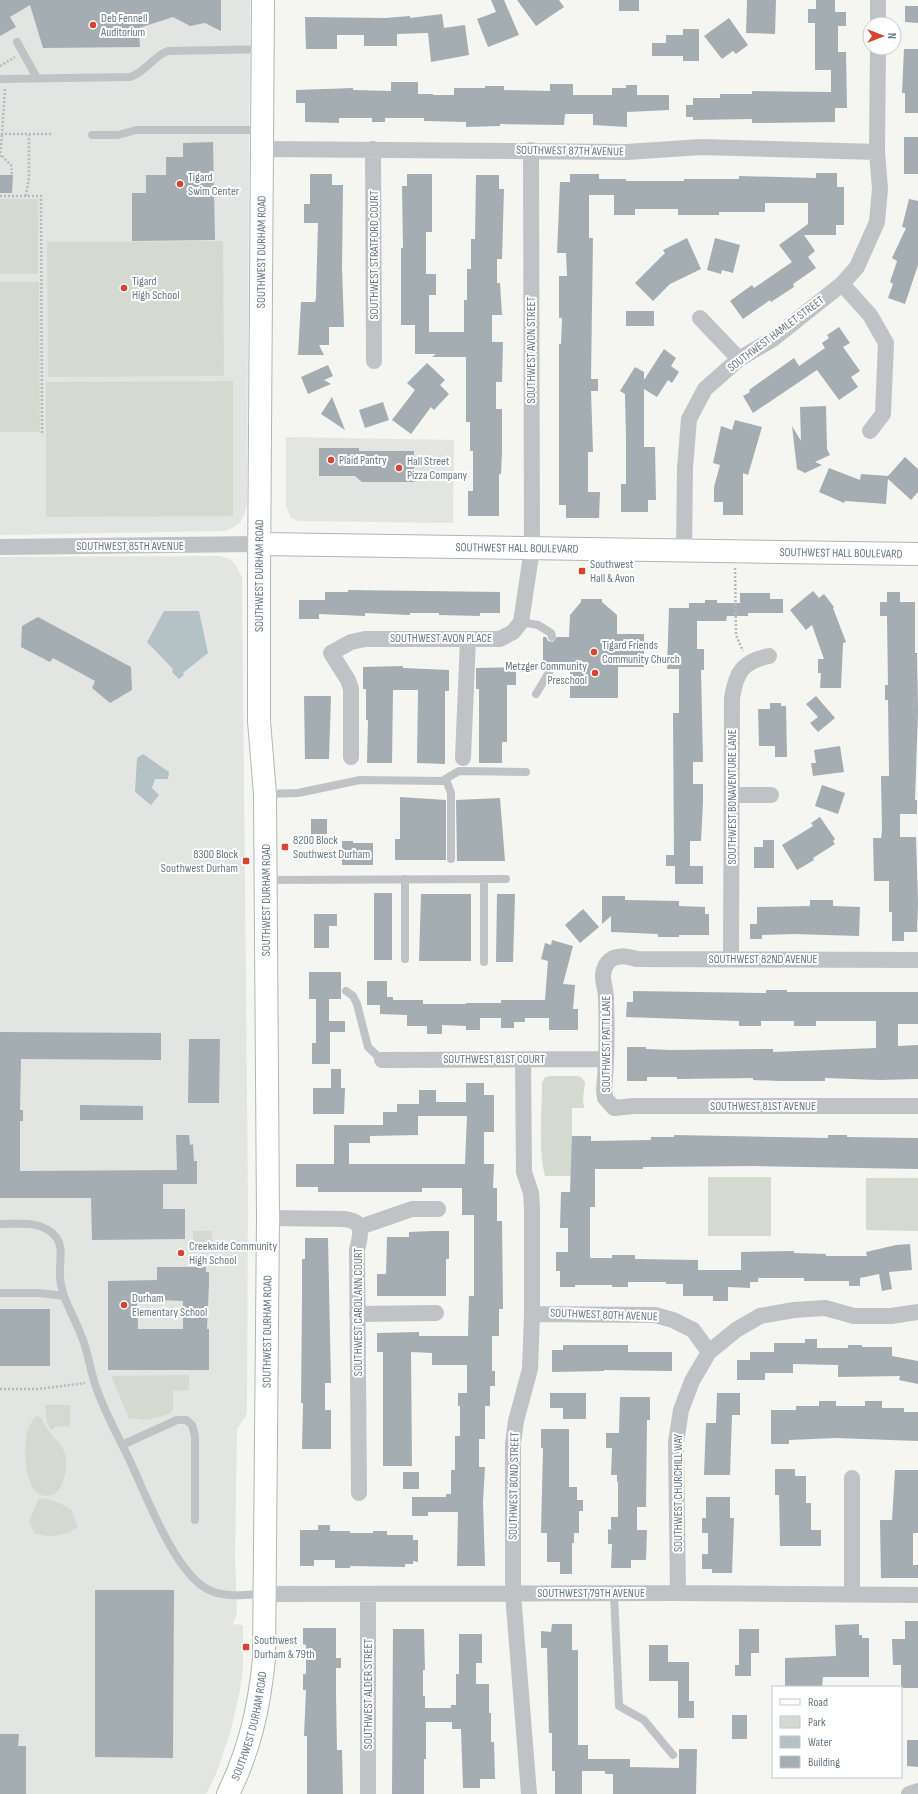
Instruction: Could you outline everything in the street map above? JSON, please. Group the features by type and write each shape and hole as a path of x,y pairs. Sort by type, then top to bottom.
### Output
{"main road":[{"name":"SOUTHWEST DURHAM ROAD","path":"228,1794 246,1749 259,1703 264,1659 268,1218 265,794 259,721 263,0"},
{"name":"SOUTHWEST HALL BOULEVARD","path":"260,544 684,552 918,554"}],"street":[{"path":"878,0 878,16"},
{"name":"SOUTHWEST HAMLET STREET","path":"684,552 685,468 689,419 705,389 739,359 773,339 842,284 857,267 877,222 880,189 877,152 878,56"},
{"name":"SOUTHWEST 87TH AVENUE","path":"263,140 374,149 641,152 701,147 877,152"},
{"name":"SOUTHWEST STRATFORD COURT","path":"374,149 374,361"},
{"name":"SOUTHWEST AVON STREET","path":"531,150 532,549"},
{"path":"842,284 870,315 886,343 883,414 870,432"},
{"path":"700,318 739,359"},
{"name":"SOUTHWEST 85TH AVENUE","path":"0,547 260,544"},
{"path":"521,622 532,549"},
{"name":"SOUTHWEST AVON PLACE","path":"351,757 350,683 331,653 351,642 365,639 500,638 513,632 521,622"},
{"path":"464,758 468,639"},
{"path":"750,662 769,656"},
{"name":"SOUTHWEST BONAVENTURE LANE","path":"731,959 732,698 737,676 742,668 750,662"},
{"path":"732,795 772,795"},
{"name":"SOUTHWEST 82ND AVENUE","path":"609,961 615,957 623,956 637,959 918,960"},
{"name":"SOUTHWEST PATTI LANE","path":"609,961 605,968 603,977 606,988 607,1030 604,1090 609,1103"},
{"name":"SOUTHWEST 81ST COURT","path":"382,1060 605,1059"},
{"name":"SOUTHWEST BOND STREET","path":"523,1060 524,1172 531,1193 532,1208 532,1314 530,1369 516,1421 513,1444 513,1594 529,1794"},
{"name":"SOUTHWEST 81ST AVENUE","path":"609,1103 614,1108 633,1106 918,1106"},
{"path":"268,1218 344,1219 352,1220 360,1227 412,1209 438,1209"},
{"name":"SOUTHWEST CAROL ANN COURT","path":"359,1493 357,1250 361,1234 360,1227"},
{"path":"709,1352 736,1330 760,1316 794,1310 825,1308 854,1316 891,1316 918,1312"},
{"path":"357,1314 436,1313"},
{"name":"SOUTHWEST 80TH AVENUE","path":"532,1314 655,1315 673,1320 692,1330 709,1352"},
{"name":"SOUTHWEST CHURCHILL WAY","path":"678,1593 676,1442 681,1410 692,1381 709,1352"},
{"path":"852,1478 852,1594"},
{"name":"SOUTHWEST 79TH AVENUE","path":"265,1594 678,1593 918,1595"},
{"name":"SOUTHWEST ALDER STREET","path":"368,1594 368,1794"},
{"path":"909,1794 918,1792"}],"lane":[{"path":"17,42 37,78"},
{"path":"2,79 130,77 142,72 162,53 168,51 263,49"},
{"path":"92,135 118,134 136,130 263,140"},
{"path":"521,622 547,629 552,633 552,637"},
{"path":"536,694 552,669"},
{"path":"265,794 298,793 360,780 446,780 459,771 526,772"},
{"path":"446,780 452,793 451,859"},
{"path":"265,880 506,878"},
{"path":"405,879 405,959"},
{"path":"484,879 484,962"},
{"path":"346,991 353,996 357,1004 368,1047 382,1060"},
{"path":"0,1224 39,1225 57,1238 61,1252 60,1277 64,1296 82,1336 94,1381 107,1413 160,1527 182,1564 192,1577 206,1588 216,1593 229,1595 265,1594"},
{"path":"0,1293 39,1293 64,1296"},
{"path":"122,1445 177,1420 186,1420 192,1425 194,1436 196,1520"},
{"path":"614,1593 619,1706 644,1720 673,1755"}],"path":[{"path":"12,175 12,165 1,157 5,85 2,79 0,66 22,52"},
{"path":"2,134 53,134"},
{"path":"26,196 29,177 29,134"},
{"path":"0,196 41,196 42,434"},
{"path":"735,552 736,635 750,662"},
{"path":"0,1388 38,1389 94,1381"}],"shaded area":[{"name":"Tigard High School","path":"0,0 250,0 247,505 240,523 232,528 225,531 0,535"},
{"path":"286,437 454,440 453,523 298,521 291,518 286,506"},
{"path":"219,556 230,559 235,564 242,577 248,1199 247,1410 246,1416 237,1429 235,1558 237,1613 233,1624 243,1625 243,1669 240,1690 231,1730 216,1774 206,1794 0,1794 0,557"}],"green space":[{"path":"0,199 38,199 38,274 0,274"},
{"path":"223,241 224,376 48,377 47,242"},
{"path":"0,282 39,282 40,432 0,432"},
{"path":"233,381 233,516 46,517 46,382"},
{"path":"577,1076 581,1077 585,1082 583,1099 584,1108 572,1108 572,1176 545,1176 541,1143 542,1083 545,1077"},
{"path":"708,1177 771,1177 771,1236 708,1236"},
{"path":"866,1178 918,1178 918,1231 866,1230"},
{"path":"193,1231 212,1231 212,1244 193,1244"},
{"path":"189,1375 189,1390 173,1391 173,1409 170,1414 147,1420 129,1418 111,1376"},
{"path":"45,1405 70,1405 70,1426 55,1427 51,1430 47,1423"},
{"path":"37,1416 42,1418 47,1429 59,1443 65,1453 66,1459 66,1471 63,1483 56,1492 52,1495 46,1496 40,1495 35,1491 28,1475 26,1464 25,1452 28,1431 32,1422"},
{"path":"39,1498 55,1501 71,1509 78,1527 68,1533 57,1536 46,1536 34,1533 29,1521"}],"water":[{"path":"164,611 199,611 208,653 183,673 184,675 179,679 172,672 173,669 147,642"},
{"path":"143,754 169,772 168,779 155,779 152,788 159,795 151,805 135,792 137,758"}],"building":[{"name":"Deb Fennell Auditorium","path":"0,0 221,0 221,31 205,23 190,26 173,17 139,28 140,47 43,48 30,5 10,17 16,27 0,36"},
{"path":"491,0 504,0 519,35 488,47 477,19 496,12"},
{"path":"517,0 559,0 564,7 536,26"},
{"path":"619,0 639,0 639,11 619,11"},
{"path":"747,0 776,0 775,34 746,33"},
{"path":"816,0 835,0 835,12 846,12 846,26 838,26 838,52 846,52 847,108 835,108 835,122 752,123 752,119 693,120 693,117 686,117 686,105 693,105 693,98 720,98 720,94 752,94 752,91 831,92 831,70 815,70 815,23 808,23 808,9 816,9"},
{"path":"905,6 918,6 918,23 905,22"},
{"path":"442,14 444,28 465,25 469,55 431,62 428,33 397,34 397,46 364,46 364,35 337,35 337,49 306,49 305,17 385,18 410,16 410,18"},
{"path":"729,18 748,45 736,54 733,51 722,59 704,36"},
{"path":"683,29 699,29 699,61 683,61 683,56 652,56 652,43 666,43 666,35 683,35"},
{"path":"904,49 918,49 918,113 905,113 905,93 902,93"},
{"path":"391,82 418,82 418,94 433,95 454,95 454,88 485,88 485,86 504,86 504,90 550,91 550,84 573,84 573,95 612,95 612,88 626,88 626,85 637,85 637,95 669,95 669,110 627,112 627,127 593,125 593,114 565,114 564,125 500,124 500,126 466,127 466,122 424,121 424,118 385,118 385,122 372,122 372,118 339,118 339,123 305,122 305,103 296,103 296,90 353,88 353,90 391,91"},
{"path":"904,137 918,137 918,174 904,174"},
{"name":"Tigard Swim Center","path":"213,142 215,240 132,241 132,193 146,193 146,175 166,175 166,157 183,157 183,143"},
{"path":"816,173 837,173 837,187 844,187 844,225 836,225 836,235 804,235 815,251 808,257 816,268 793,284 794,287 771,302 770,300 743,319 730,301 752,285 754,288 792,262 779,245 808,224 808,203 765,203 765,212 719,212 719,215 678,215 678,209 635,209 635,215 614,215 614,195 589,195 589,238 593,238 591,379 598,379 598,391 591,391 593,452 588,452 588,492 600,492 599,518 566,518 566,505 559,505 559,344 561,344 562,318 559,318 559,276 567,276 566,253 557,253 560,182 570,182 570,174 599,174 599,179 626,179 626,181 684,181 684,179 739,179 739,176 816,178"},
{"path":"310,174 332,174 332,185 343,185 342,267 344,327 329,327 329,345 319,345 324,355 298,355 301,302 315,302 316,298 318,223 304,223 304,204 310,204"},
{"path":"407,174 432,174 432,232 426,232 426,274 436,274 436,295 429,295 429,332 464,332 464,300 467,300 467,269 471,269 471,239 475,239 476,175 499,175 499,189 504,189 502,259 497,259 497,283 500,283 502,315 492,315 492,342 503,342 502,382 496,382 496,409 502,409 502,452 501,474 499,474 499,516 468,516 468,491 473,491 473,451 470,451 470,422 466,422 466,357 432,357 436,354 415,354 415,325 401,325 401,248 403,248 402,186 407,186"},
{"path":"0,175 13,175 12,193 0,193"},
{"path":"909,199 918,201 918,265 905,304 888,298 893,284 890,282 897,261 892,258 906,228 902,227"},
{"path":"687,238 701,269 670,284 653,301 635,283 665,253 663,250"},
{"path":"715,238 740,245 733,273 722,270 721,274 707,270"},
{"path":"626,311 654,311 654,326 626,326"},
{"path":"839,327 850,343 843,347 860,371 851,377 858,387 839,400 817,370 753,413 743,396 750,392 749,390 794,358 799,366 825,348 822,343 829,338 827,335"},
{"path":"664,349 676,358 671,366 679,372 672,383 668,380 657,397 644,389 644,447 655,447 656,500 648,500 648,512 621,512 621,484 626,484 626,438 625,394 620,391 635,367 644,372 644,380"},
{"path":"427,363 445,380 440,385 449,394 434,410 431,407 411,434 392,420 415,390 407,383"},
{"path":"328,365 333,376 324,380 331,384 308,394 301,377"},
{"path":"332,397 345,430 321,414"},
{"path":"383,402 389,420 365,428 359,410"},
{"path":"826,406 827,449 830,455 815,462 822,465 805,473 797,469 792,426 801,441 800,407"},
{"path":"735,420 762,427 748,475 743,473 743,515 723,515 723,502 714,502 714,487 720,465 713,463 721,426 732,430"},
{"path":"319,448 359,448 359,451 414,451 414,482 362,482 355,476 319,476"},
{"path":"905,457 918,469 918,492 911,500 888,479 886,504 845,501 844,503 819,492 829,468 860,480 861,474 888,476"},
{"path":"348,590 500,592 500,613 480,613 480,616 439,615 439,613 410,613 410,615 365,613 365,616 319,614 319,619 299,619 299,600 325,600 325,592 348,592"},
{"path":"813,591 819,598 824,594 834,607 833,608 846,642 843,643 841,688 820,688 821,673 818,673 818,659 824,659 812,625 806,630 790,610"},
{"path":"887,592 900,592 900,602 915,602 915,653 917,653 918,712 915,800 917,800 917,814 900,814 900,837 916,837 918,902 917,932 904,932 904,941 892,941 892,912 889,912 889,881 874,881 873,838 881,838 882,831 881,776 889,776 888,700 885,700 885,685 888,685 887,616 880,616 880,602 887,602"},
{"path":"740,593 770,593 770,599 783,599 783,613 748,613 748,616 727,616 726,621 697,621 697,649 704,649 704,670 701,670 703,762 693,762 693,784 703,784 703,802 701,841 690,841 690,866 703,866 703,884 675,884 675,866 666,866 666,855 674,855 673,713 679,713 679,669 667,669 669,608 689,608 689,603 705,603 705,600 717,600 717,603 740,603"},
{"name":"Tigard Friends Community Church","path":"581,599 602,599 602,602 617,615 617,634 644,634 644,667 618,667 618,698 570,698 570,669 556,669 554,665 551,664 543,669 543,637 546,637 548,641 553,642 557,637 569,637 570,615 581,602"},
{"path":"38,617 131,667 132,690 110,703 92,688 95,681 53,658 50,662 21,647 22,626"},
{"path":"403,666 403,668 449,670 449,691 445,691 445,764 417,763 418,690 393,690 392,763 367,763 368,720 366,720 366,689 363,689 363,667"},
{"path":"516,667 516,685 507,685 507,742 502,742 502,763 479,763 479,689 476,689 476,668"},
{"path":"304,696 331,696 329,759 305,759"},
{"path":"816,696 835,718 818,732 810,723 818,717 806,704"},
{"path":"770,703 781,703 781,706 786,706 787,757 775,757 775,746 759,746 758,709 770,709"},
{"path":"840,746 844,772 813,776 811,763 816,763 814,750"},
{"path":"822,785 845,793 838,814 815,806"},
{"path":"400,797 446,800 446,860 395,860 395,839 400,839"},
{"path":"500,798 505,861 457,861 456,800"},
{"path":"820,817 835,839 833,841 835,844 813,858 814,860 797,870 782,845 813,826 811,823"},
{"path":"311,819 327,819 327,834 311,834"},
{"path":"763,840 774,840 774,868 754,868 754,847 763,847"},
{"path":"342,841 353,841 353,843 373,843 373,865 342,865"},
{"path":"374,893 392,893 392,960 374,960"},
{"path":"421,894 471,894 471,961 419,961"},
{"path":"497,894 515,894 513,962 496,962"},
{"path":"602,896 625,896 625,900 679,901 679,906 705,907 705,914 709,914 709,935 658,937 658,934 611,932 611,916 602,924"},
{"path":"810,900 833,900 833,906 860,907 859,936 794,934 762,935 762,939 750,939 750,924 757,924 757,907 810,906"},
{"path":"583,909 599,927 580,943 565,925"},
{"path":"314,914 337,914 337,926 329,926 329,948 314,948"},
{"path":"552,940 573,946 563,984 575,985 573,1009 578,1009 578,1030 549,1030 549,1018 525,1018 525,1022 514,1022 514,1028 501,1028 501,1018 480,1018 480,1030 466,1030 466,1026 442,1025 442,1034 427,1034 427,1026 407,1026 407,1015 380,1014 380,1005 367,1005 367,981 387,981 387,997 393,997 393,1000 423,1000 423,1004 501,1003 501,1000 545,1000 548,961 541,959 545,943 551,945"},
{"path":"309,972 341,972 341,999 329,999 329,1021 345,1021 345,1032 330,1032 330,1064 312,1064 312,1043 316,1043 316,999 309,999"},
{"path":"766,990 787,990 787,992 918,992 918,1024 898,1024 898,1046 918,1045 918,1079 880,1080 825,1078 825,1081 780,1081 753,1080 753,1078 677,1079 677,1077 647,1077 647,1081 627,1081 627,1047 646,1047 646,1049 670,1050 773,1049 773,1052 876,1048 876,1021 816,1021 816,1026 794,1026 794,1021 761,1021 761,1026 739,1026 739,1021 626,1017 627,1002 633,1002 633,991 766,993"},
{"path":"0,1032 161,1033 161,1060 21,1059 20,1110 23,1110 23,1121 20,1121 20,1171 177,1170 176,1135 189,1135 190,1145 193,1144 194,1161 197,1161 197,1184 163,1184 163,1209 185,1209 185,1239 92,1240 91,1198 0,1198"},
{"path":"189,1039 220,1039 219,1103 188,1103"},
{"path":"331,1069 341,1069 341,1088 345,1088 344,1114 313,1114 313,1088 331,1088"},
{"path":"466,1083 484,1083 484,1095 494,1095 494,1132 484,1132 484,1164 494,1164 493,1188 497,1188 497,1221 502,1221 503,1309 499,1309 499,1336 492,1336 492,1371 495,1371 495,1386 490,1386 490,1406 485,1406 485,1439 479,1439 479,1467 485,1467 483,1502 485,1566 457,1566 458,1512 428,1512 428,1516 412,1516 412,1497 446,1497 446,1494 451,1494 451,1470 455,1470 455,1436 460,1436 460,1406 458,1406 458,1393 467,1393 467,1365 432,1365 432,1353 411,1352 412,1466 383,1466 383,1352 377,1352 377,1333 419,1332 419,1336 468,1336 469,1296 474,1296 474,1215 462,1215 462,1188 422,1188 422,1192 318,1192 318,1187 296,1187 296,1164 334,1164 334,1125 383,1125 383,1112 397,1112 397,1104 419,1104 419,1090 436,1090 436,1102 466,1102","holes":["418,1116 467,1116 465,1164 349,1164 349,1143 370,1143 370,1136 418,1135"]},
{"path":"80,1105 143,1106 143,1120 80,1120"},
{"path":"674,1135 828,1138 828,1135 847,1135 847,1137 918,1138 918,1169 755,1166 595,1169 595,1207 590,1207 590,1258 612,1258 612,1255 635,1255 635,1259 698,1260 698,1270 741,1270 741,1252 794,1251 794,1253 826,1254 826,1256 867,1256 866,1252 896,1245 910,1244 912,1270 889,1272 892,1289 882,1291 879,1274 860,1278 860,1286 849,1286 849,1281 804,1281 804,1278 758,1278 758,1282 750,1282 750,1288 728,1287 728,1301 713,1301 713,1296 683,1296 683,1284 666,1284 666,1282 628,1282 628,1287 612,1287 612,1285 575,1285 575,1287 560,1287 560,1271 556,1271 556,1252 568,1252 568,1228 560,1228 561,1192 570,1192 572,1136 591,1136 591,1141 651,1140 651,1137 674,1137"},
{"path":"449,1231 449,1259 446,1259 446,1296 377,1296 377,1274 386,1274 387,1237 409,1237 409,1232"},
{"path":"305,1238 328,1238 331,1383 325,1383 325,1410 331,1410 331,1449 302,1449 302,1259 305,1259"},
{"path":"157,1267 206,1267 206,1272 209,1272 207,1329 209,1329 209,1370 108,1370 108,1281 157,1280","holes":["137,1299 183,1301 183,1329 138,1329"]},
{"path":"0,1309 50,1309 50,1366 0,1366"},
{"path":"805,1339 817,1339 817,1348 848,1348 848,1345 862,1345 862,1347 892,1347 892,1356 918,1361 918,1384 899,1380 900,1376 838,1377 838,1365 793,1364 793,1373 765,1373 765,1380 737,1380 737,1360 750,1360 750,1352 774,1352 774,1343 805,1343"},
{"path":"563,1345 628,1345 628,1352 672,1352 672,1371 604,1370 552,1372 552,1350 563,1350"},
{"path":"550,1393 586,1393 586,1419 563,1419 563,1408 550,1408"},
{"path":"717,1393 740,1393 740,1415 732,1415 730,1475 704,1475 706,1423 716,1423"},
{"path":"620,1397 650,1397 650,1420 647,1420 646,1507 637,1507 637,1530 647,1530 646,1560 631,1560 631,1568 611,1568 612,1544 608,1544 608,1529 611,1530 611,1517 618,1517 618,1482 617,1475 611,1475 612,1448 606,1448 606,1433 619,1433"},
{"path":"819,1401 836,1401 836,1406 865,1406 865,1401 882,1401 882,1408 904,1408 904,1412 918,1412 918,1441 836,1438 789,1440 789,1444 771,1444 771,1410 796,1410 796,1406 819,1406"},
{"path":"541,1429 569,1429 569,1487 577,1487 577,1500 583,1500 583,1511 579,1511 579,1533 574,1533 574,1543 572,1543 572,1574 560,1574 560,1562 547,1562 547,1533 541,1533 543,1448 541,1448"},
{"path":"775,1469 795,1469 795,1476 806,1476 806,1503 811,1503 811,1530 821,1530 821,1546 780,1546 779,1495 775,1495"},
{"path":"895,1470 918,1470 918,1533 913,1533 913,1565 918,1565 918,1578 881,1578 880,1520 892,1520"},
{"path":"403,1472 419,1472 419,1489 403,1489"},
{"path":"706,1497 730,1497 730,1518 734,1518 732,1573 712,1573 712,1569 702,1569 702,1554 708,1554 708,1533 702,1533 702,1518 706,1518"},
{"path":"318,1525 330,1525 330,1531 373,1533 373,1531 387,1531 387,1535 413,1535 413,1540 418,1540 418,1562 413,1561 413,1564 405,1564 405,1567 350,1566 350,1568 335,1568 335,1560 314,1560 314,1566 300,1566 300,1530 318,1530"},
{"path":"95,1590 174,1590 173,1758 95,1757"},
{"path":"905,1621 918,1621 918,1688 902,1688 901,1665 893,1665 892,1639 905,1639"},
{"path":"552,1624 572,1624 572,1650 578,1650 578,1745 588,1745 588,1759 630,1759 630,1767 679,1768 679,1749 697,1749 696,1794 613,1794 613,1774 605,1774 605,1771 582,1771 582,1794 555,1794 555,1771 552,1771 552,1733 549,1733 547,1648 541,1648 541,1631 551,1632"},
{"path":"859,1624 859,1635 862,1635 862,1638 869,1638 869,1677 823,1677 822,1686 785,1686 785,1658 836,1656 835,1625"},
{"path":"303,1628 336,1628 336,1658 341,1658 341,1668 336,1668 337,1750 342,1750 343,1794 307,1794 307,1736 304,1736 306,1690 303,1690 303,1674 306,1674 306,1645 303,1644"},
{"path":"393,1629 424,1629 425,1670 423,1670 423,1696 425,1696 425,1708 451,1708 451,1705 456,1705 456,1674 459,1674 459,1634 482,1634 482,1663 476,1663 476,1684 489,1684 489,1713 491,1713 491,1742 494,1742 495,1779 480,1779 480,1788 463,1788 461,1729 452,1729 452,1722 426,1722 424,1794 392,1794"},
{"path":"739,1629 759,1629 759,1653 751,1653 751,1676 735,1676 735,1665 739,1665"},
{"path":"649,1645 668,1645 668,1662 689,1662 689,1701 694,1701 694,1718 678,1718 678,1681 649,1681"},
{"path":"732,1715 747,1715 747,1739 732,1739"},
{"path":"0,1734 19,1734 18,1746 26,1746 26,1794 0,1794"},
{"path":"907,1740 918,1740 918,1767 907,1766"}],"place":[{"name":"Deb Fennell Auditorium","path":"93,25"},
{"name":"Tigard Swim Center","path":"180,184"},
{"name":"Tigard High School","path":"124,288"},
{"name":"Plaid Pantry","path":"331,460"},
{"name":"Hall Street Pizza Company","path":"399,468"},
{"name":"Southwest Hall & Avon","path":"582,571"},
{"name":"Tigard Friends Community Church","path":"594,652"},
{"name":"Metzger Community Preschool","path":"595,673"},
{"name":"8200 Block Southwest Durham","path":"285,847"},
{"name":"8300 Block Southwest Durham","path":"246,861"},
{"name":"Creekside Community High School","path":"181,1253"},
{"name":"Durham Elementary School","path":"124,1305"},
{"name":"Southwest Durham & 79th","path":"246,1647"}]}
